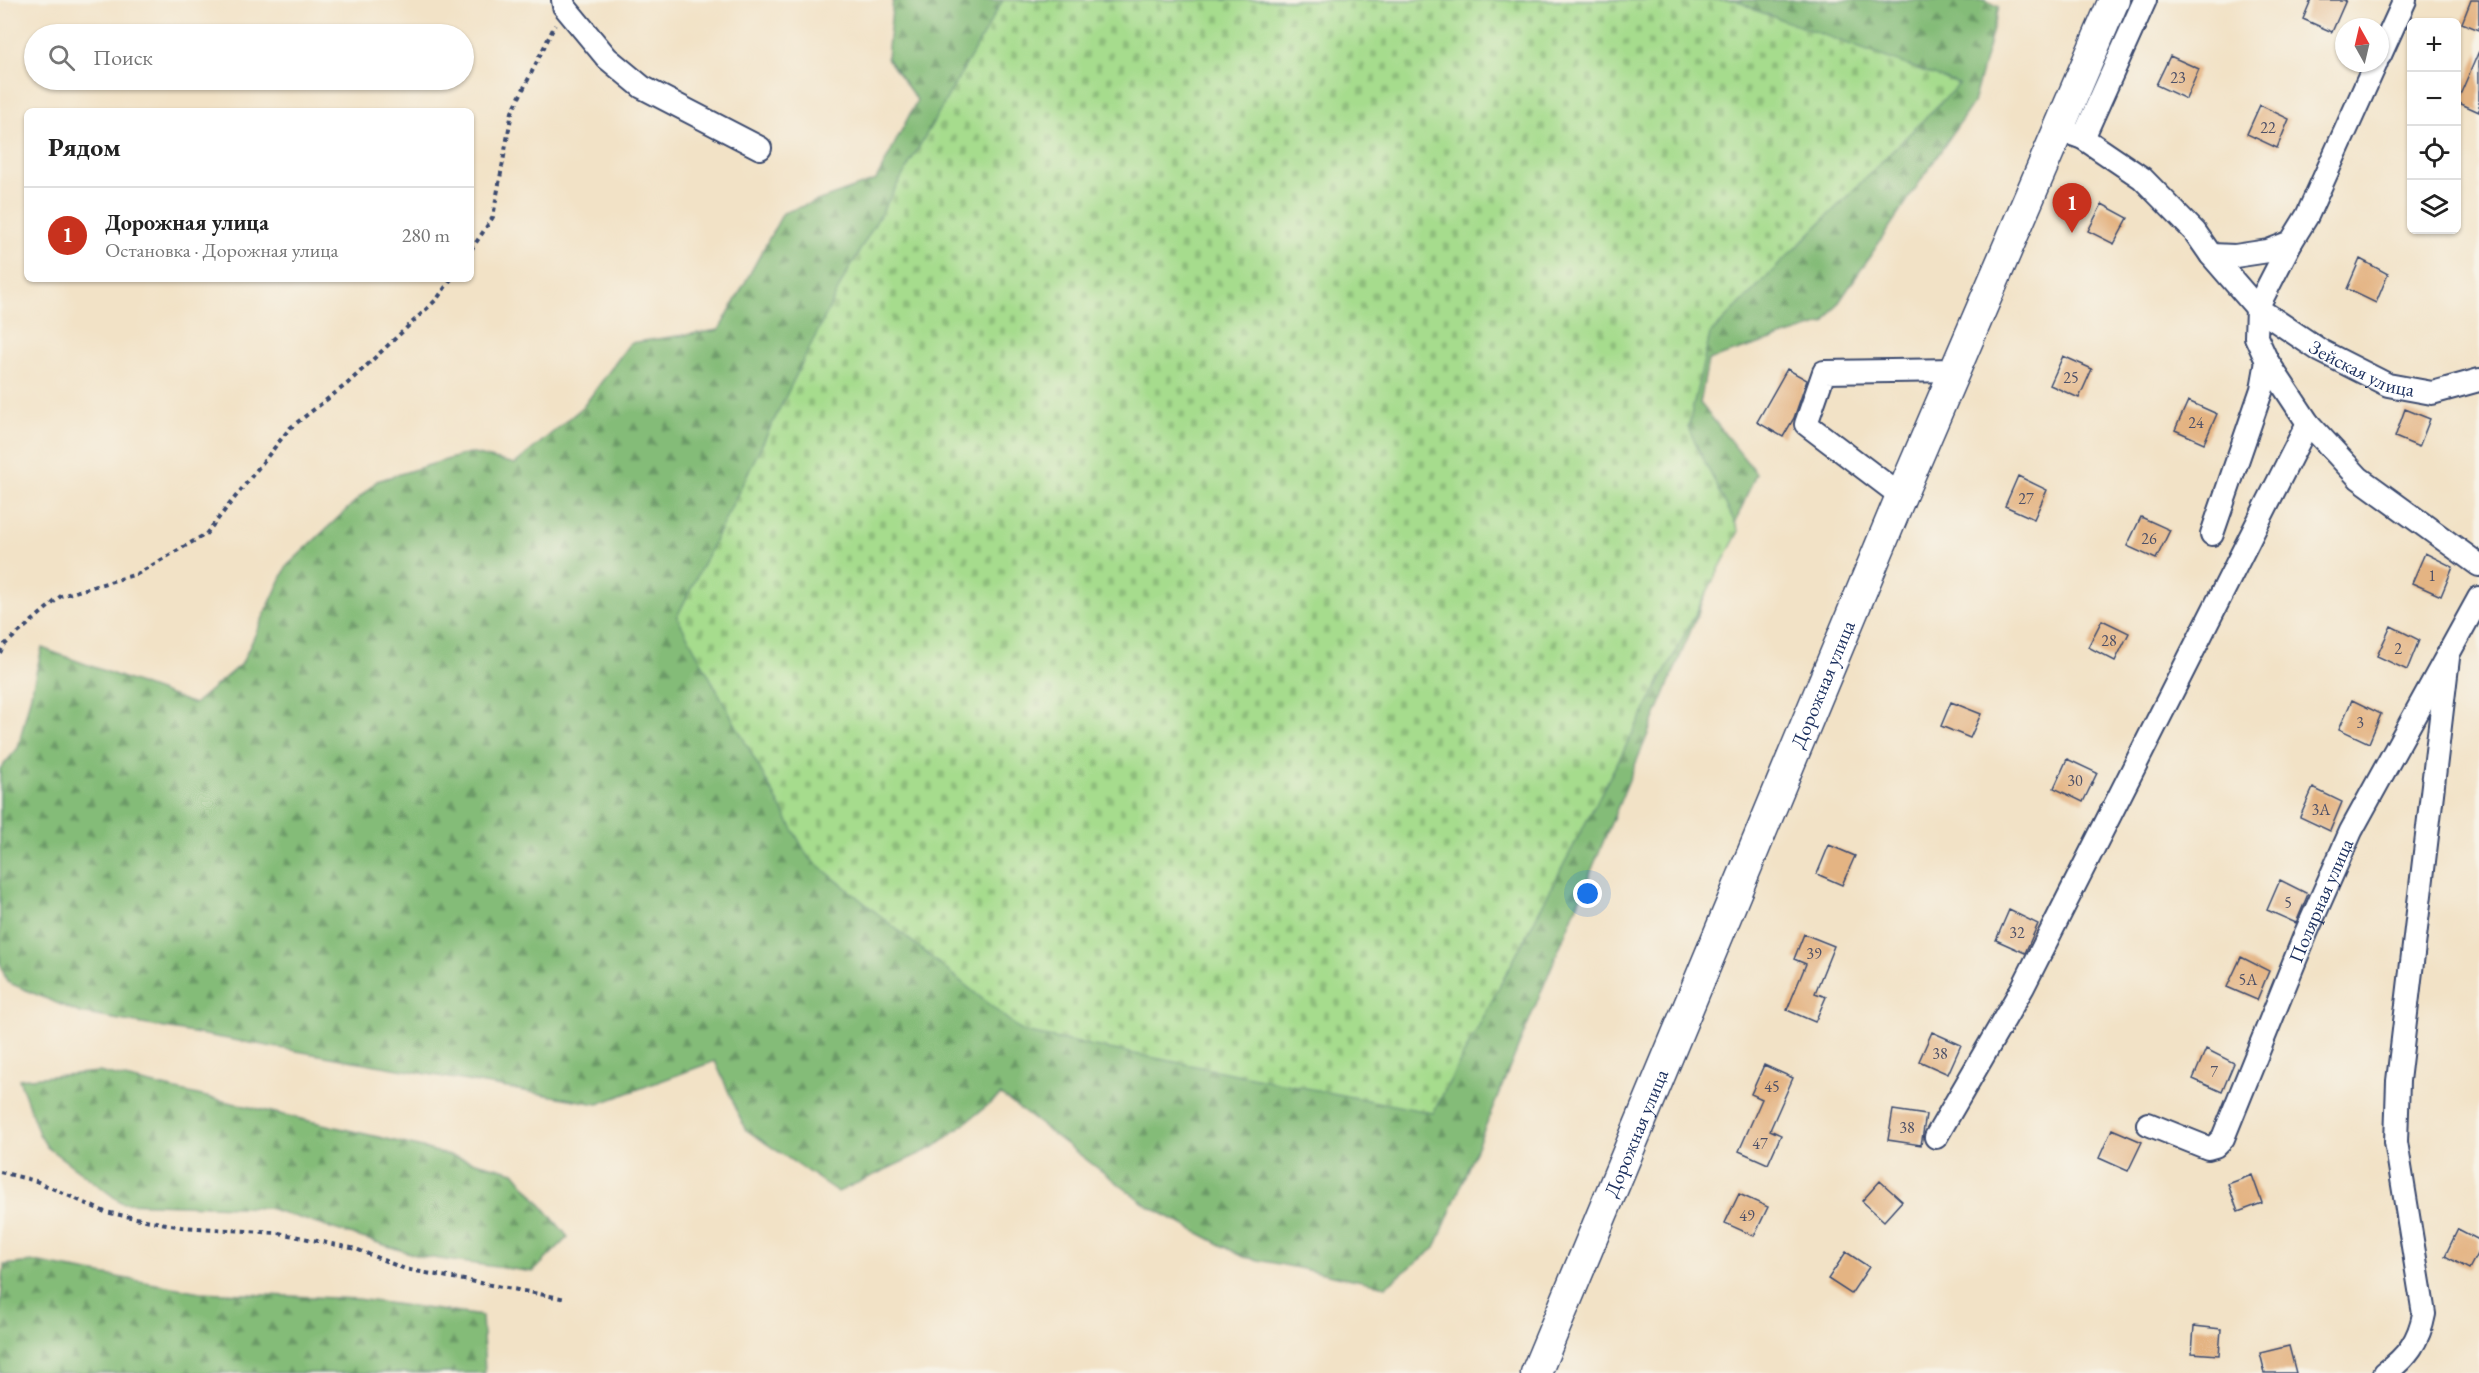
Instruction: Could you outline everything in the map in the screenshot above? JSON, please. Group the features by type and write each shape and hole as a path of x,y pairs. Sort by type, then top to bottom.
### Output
{"main road":[{"name":"Дорожная улица","path":"1536,1373 1901,496 1957,370 2071,134 2128,3"}],"street":[{"path":"2389,34 2404,0"},
{"path":"564,3 607,58 642,87 760,148"},
{"path":"2372,72 2307,216 2290,242 2257,308 2256,337 2267,362 2308,423 2359,478 2479,565"},
{"name":"Зейская улица","path":"2071,134 2142,178 2195,232 2211,255 2257,308 2321,351 2388,385 2432,393 2479,380"},
{"path":"2211,255 2235,256 2257,253 2290,242"},
{"path":"2212,534 2262,389 2267,362"},
{"path":"1901,496 1806,424 1824,372 1957,370"},
{"path":"1936,1137 2024,987 2308,423"},
{"name":"Полярная улица","path":"2148,1124 2208,1148 2215,1146 2223,1138 2306,933 2351,831 2479,598"},
{"path":"2385,1373 2402,1360 2414,1345 2421,1330 2424,1314 2396,1142 2398,1081 2448,658"}],"path":[{"path":"474,246 493,217 512,112 564,3"},
{"path":"0,653 3,646 61,596 137,574 206,534 290,428 347,384 437,299 449,282"},
{"path":"0,1172 36,1181 105,1212 181,1227 279,1233 356,1249 405,1269 566,1299"}],"green space":[{"path":"893,0 1985,0 1999,7 1973,103 1825,323 1708,360 1700,403 1756,473 1435,1248 1386,1286 1244,1257 1148,1206 1001,1095 934,1147 838,1192 745,1129 715,1061 598,1104 80,1013 7,982 0,963 0,769 18,748 42,648 194,704 242,663 287,566 377,481 469,453 515,464 583,407 630,343 719,330 783,213 876,180 917,100 887,58"},
{"path":"1003,0 1736,0 1755,10 1959,84 1710,334 1688,428 1739,531 1433,1113 1023,1032 808,857 677,617 843,280"},
{"path":"99,1072 391,1140 514,1172 568,1237 533,1272 419,1256 268,1208 122,1203 47,1147 39,1134 19,1079"},
{"path":"34,1262 200,1292 357,1299 482,1316 485,1373 0,1373 0,1313 4,1265"}],"building":[{"path":"2311,0 2346,0 2338,18 2335,18 2332,32 2303,19"},
{"path":"2471,0 2479,0 2479,30 2462,23"},
{"path":"2479,51 2479,112 2461,104 2461,93"},
{"path":"2170,56 2199,69 2186,99 2156,85"},
{"path":"2260,105 2289,119 2277,148 2247,134"},
{"path":"2102,204 2128,218 2114,244 2088,231"},
{"path":"2360,259 2388,274 2376,303 2347,289"},
{"path":"2063,356 2092,369 2079,398 2050,385"},
{"path":"1787,369 1807,380 1794,418 1783,437 1757,422"},
{"path":"2188,401 2217,414 2204,443 2175,430"},
{"path":"2405,409 2430,419 2419,447 2395,437"},
{"path":"2018,476 2047,490 2034,519 2005,506"},
{"path":"2141,517 2170,530 2156,559 2127,546"},
{"path":"2425,553 2453,567 2441,596 2412,583"},
{"path":"2102,620 2129,633 2115,661 2088,647"},
{"path":"2391,626 2419,640 2407,670 2377,656"},
{"path":"2352,700 2381,714 2369,743 2339,729"},
{"path":"1951,702 1981,714 1970,738 1941,726"},
{"path":"2067,759 2097,773 2083,802 2054,788"},
{"path":"2313,788 2342,802 2330,831 2300,817"},
{"path":"1829,845 1855,856 1842,885 1817,874"},
{"path":"2280,880 2308,894 2296,923 2267,910"},
{"path":"2009,910 2038,924 2025,953 1996,940"},
{"path":"1804,934 1834,946 1815,993 1826,997 1815,1022 1787,1010 1806,964 1794,959"},
{"path":"2241,957 2269,971 2257,1000 2227,987"},
{"path":"1932,1032 1961,1045 1948,1074 1919,1061"},
{"path":"2206,1049 2234,1063 2222,1092 2193,1079"},
{"path":"1764,1065 1793,1078 1770,1130 1781,1135 1768,1164 1739,1151 1762,1099 1751,1094"},
{"path":"1893,1110 1926,1115 1921,1145 1888,1140"},
{"path":"2112,1129 2142,1142 2128,1171 2099,1158"},
{"path":"2252,1175 2262,1203 2238,1212 2228,1184"},
{"path":"1880,1181 1902,1201 1884,1221 1862,1201"},
{"path":"1739,1194 1768,1207 1754,1236 1725,1223"},
{"path":"2458,1229 2479,1240 2479,1250 2469,1269 2445,1256"},
{"path":"1846,1252 1869,1267 1851,1294 1828,1279"},
{"path":"2194,1326 2221,1329 2219,1355 2192,1353"},
{"path":"2289,1346 2296,1373 2265,1373 2260,1353"}],"place":[{"name":"Дорожная улица","path":"2072,233"}]}
